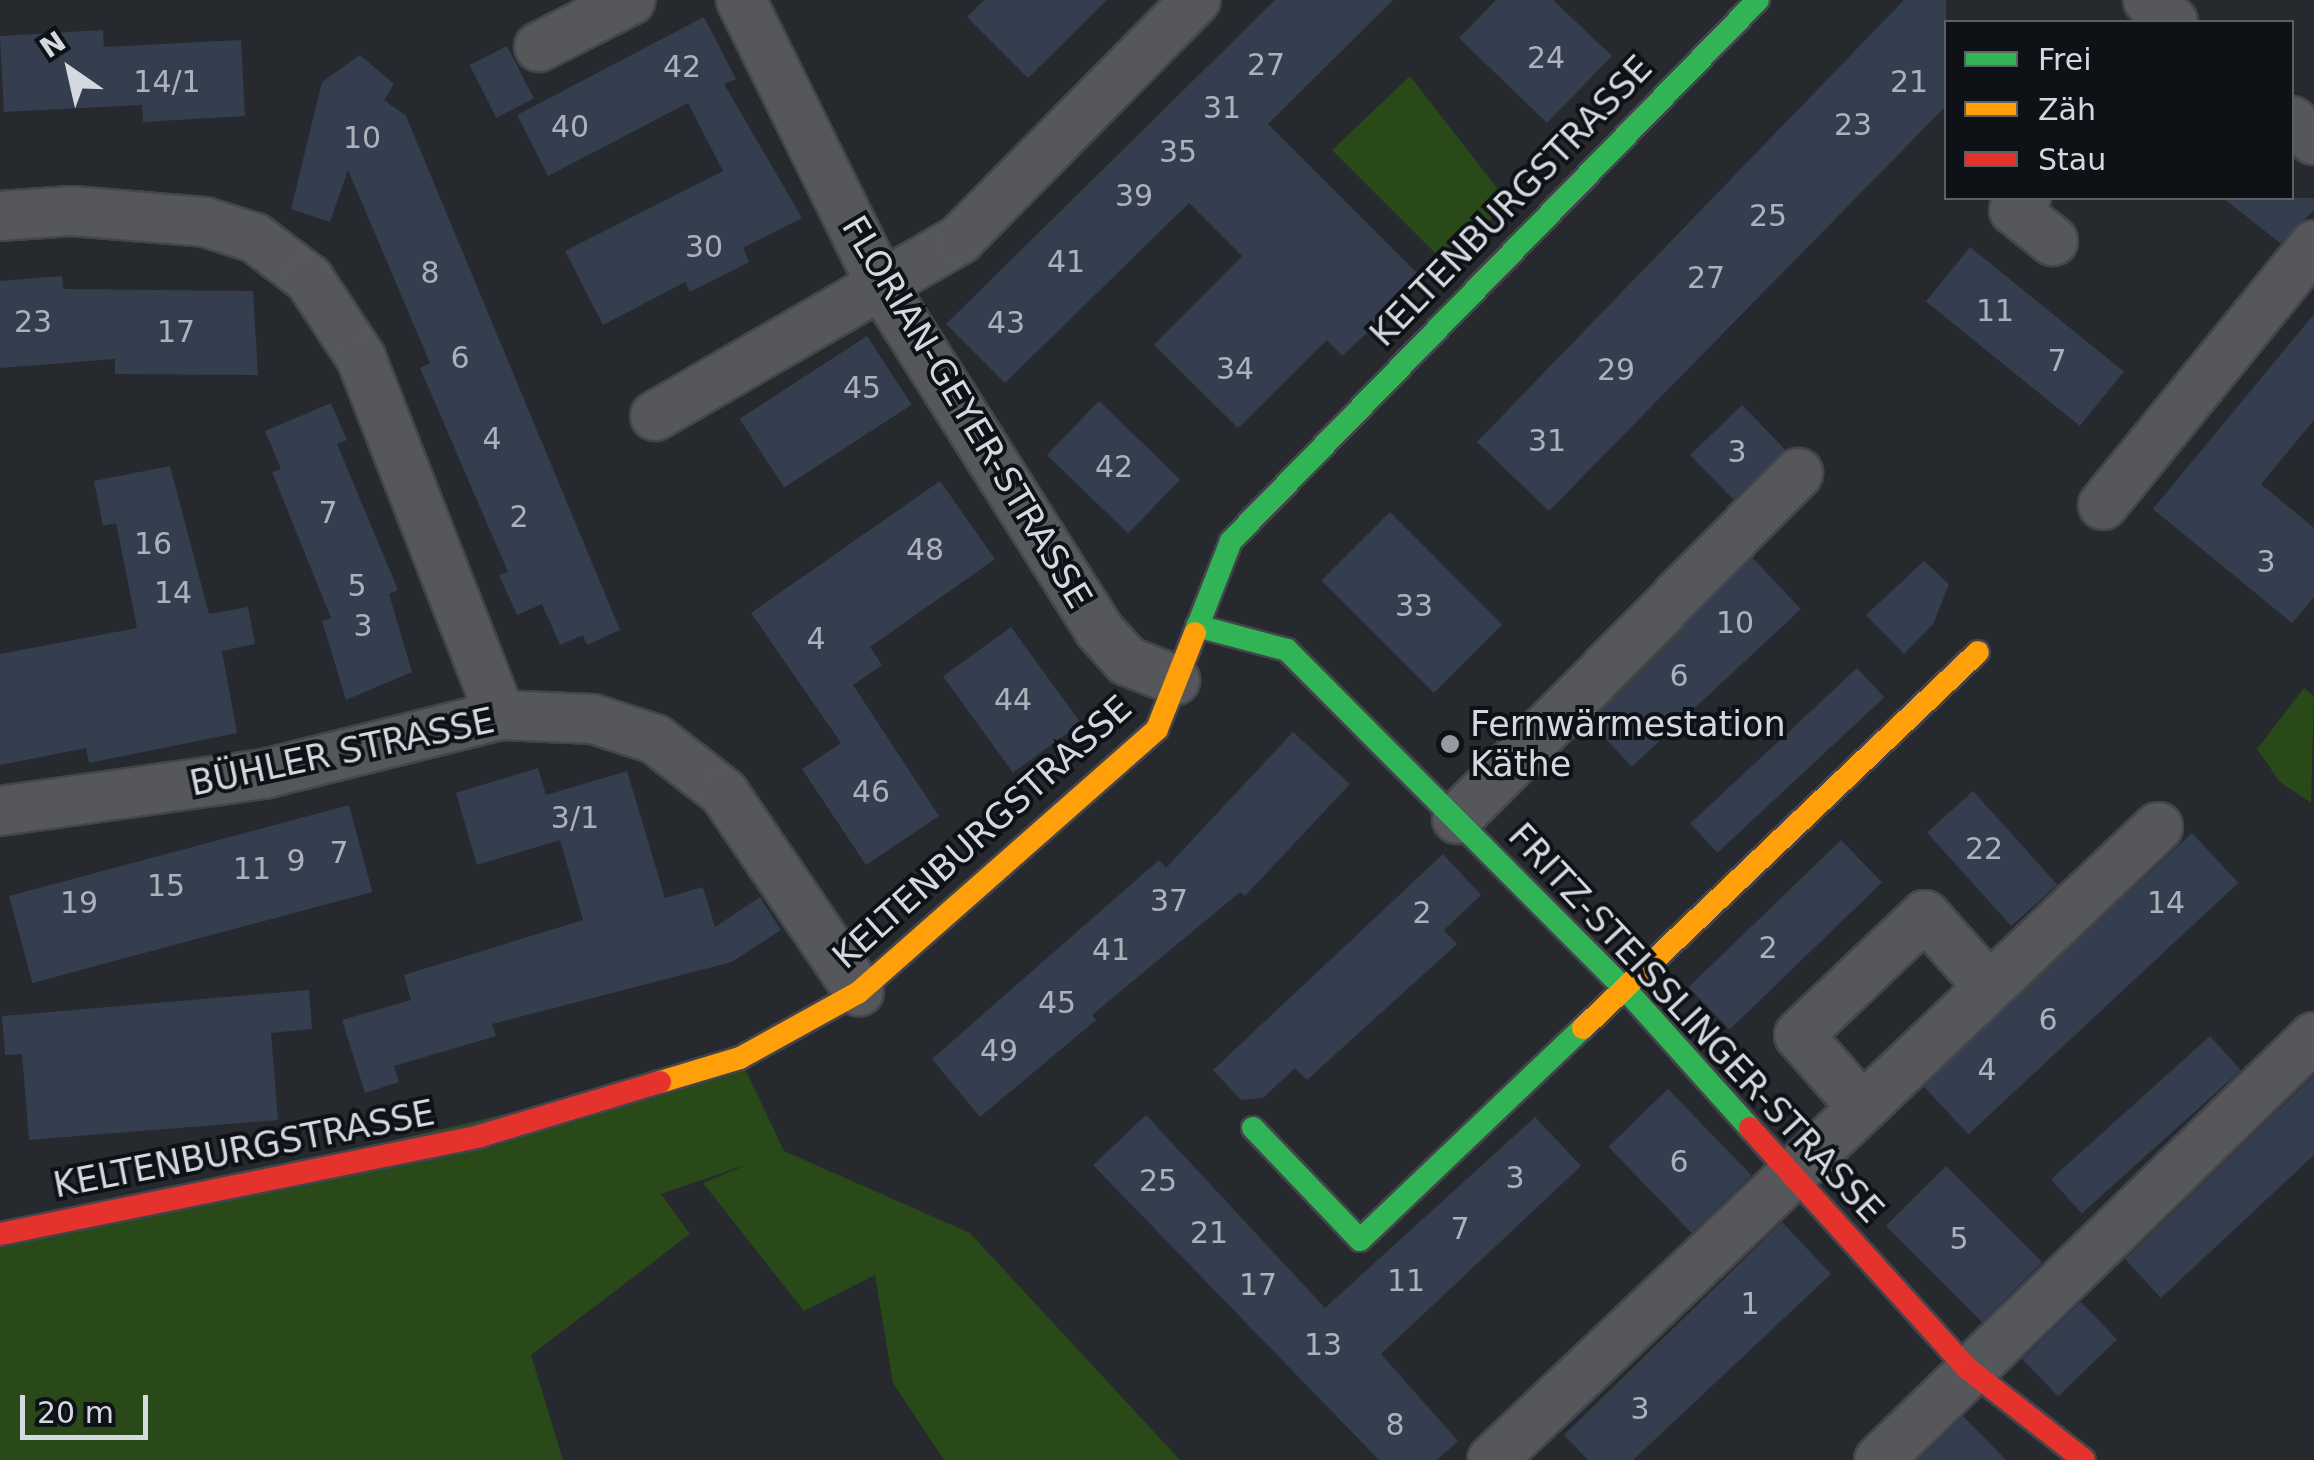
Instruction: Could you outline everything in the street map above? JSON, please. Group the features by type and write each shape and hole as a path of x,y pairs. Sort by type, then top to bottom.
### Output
{"street":[{"path":"540,47 631,0"},
{"name":"FLORIAN-GEYER-STRASSE","path":"742,0 880,283 1099,630 1126,662 1176,680"},
{"path":"655,416 960,240 1196,0"},
{"name":"KELTENBURGSTRASSE","path":"0,1234 480,1136 740,1058 859,992 1157,728 1230,540 1758,0"},
{"path":"2294,123 2314,140"},
{"path":"2024,200 2014,210 2053,241"},
{"path":"0,216 72,211 205,222 254,238 309,279 362,358 500,715"},
{"path":"2104,505 2314,245"},
{"path":"1457,818 1798,474"},
{"name":"FRITZ-STEISSLINGER-STRASSE","path":"1197,626 1288,650 1628,990 1968,1370 2084,1460"},
{"path":"1253,1128 1360,1240 1628,990 1978,652"},
{"name":"BÜHLER STRASSE","path":"0,811 264,774 500,715 593,719 668,750 724,793 859,992"},
{"path":"1492,1460 2158,826"},
{"path":"1861,1106 1798,1035 1925,915 1990,987"},
{"path":"1878,1460 2314,1037"}],"green space":[{"path":"1410,76 1508,202 1446,264 1332,150"},
{"path":"2304,688 2314,696 2311,803 2280,782 2257,749"},
{"path":"740,1058 784,1151 970,1233 1180,1460 944,1460 893,1383 875,1275 804,1311 703,1183 751,1163 661,1194 690,1234 531,1355 563,1460 0,1460 0,1234"}],"building":[{"path":"984,0 1107,0 1028,78 967,17"},
{"path":"1275,0 1393,0 1268,124 1424,280 1342,356 1327,340 1238,428 1154,345 1242,256 1189,203 1005,383 946,324"},
{"path":"1496,0 1553,0 1612,56 1547,123 1459,38"},
{"path":"1904,0 1946,0 1944,108 1549,511 1477,442"},
{"path":"704,17 736,79 724,84 802,218 743,248 749,262 690,292 685,282 603,325 565,251 723,171 688,103 548,176 517,115"},
{"path":"103,30 104,47 241,40 245,116 143,122 142,105 4,112 0,36"},
{"path":"507,46 534,99 496,118 470,65"},
{"path":"360,55 394,84 384,100 406,116 620,630 587,645 583,635 560,645 542,604 517,615 499,575 508,572 420,368 430,363 348,170 330,222 291,209 322,82"},
{"path":"2314,198 2314,210 2280,243 2226,200"},
{"path":"1970,247 2124,372 2080,426 1926,301"},
{"path":"62,276 63,289 253,291 258,375 115,374 115,359 0,368 0,281"},
{"path":"2314,314 2314,420 2261,484 2314,528 2314,597 2292,623 2153,509"},
{"path":"867,336 912,405 784,488 740,419"},
{"path":"1099,401 1180,479 1128,533 1047,455"},
{"path":"331,403 347,440 337,444 398,590 389,594 412,672 346,700 322,621 331,618 272,472 281,469 265,431"},
{"path":"1742,405 1785,450 1733,500 1690,455"},
{"path":"170,466 209,614 248,607 255,644 222,651 237,733 89,763 86,748 0,765 0,654 137,628 116,523 103,526 94,481"},
{"path":"940,481 995,559 870,647 882,665 853,685 939,816 866,865 802,769 841,743 751,613"},
{"path":"1390,512 1502,624 1434,693 1321,581"},
{"path":"1753,558 1801,609 1632,767 1584,716"},
{"path":"1924,561 1949,584 1933,624 1904,654 1866,615"},
{"path":"1011,627 1081,723 1013,773 943,676"},
{"path":"1857,668 1884,697 1718,853 1690,823"},
{"path":"1293,732 1350,784 1245,896 1240,892 1092,1015 1096,1020 980,1117 932,1059 1159,860 1166,868"},
{"path":"538,768 546,795 627,771 665,898 703,887 715,927 760,897 781,930 732,962 492,1024 496,1036 394,1066 399,1082 365,1093 342,1020 411,1000 404,975 583,920 560,840 477,865 456,793"},
{"path":"1973,791 2057,885 2011,926 1927,832"},
{"path":"349,805 372,892 32,983 9,896"},
{"path":"2192,833 2238,883 1969,1134 1922,1085"},
{"path":"1841,840 1882,882 1729,1030 1688,987"},
{"path":"1443,854 1481,895 1444,930 1457,944 1307,1080 1295,1068 1263,1098 1241,1100 1213,1070"},
{"path":"309,990 312,1029 271,1033 278,1120 29,1140 22,1054 5,1055 2,1016"},
{"path":"2210,1036 2241,1070 2082,1213 2051,1179"},
{"path":"2314,1075 2314,1155 2161,1298 2125,1259"},
{"path":"1668,1089 1751,1175 1692,1233 1608,1147"},
{"path":"1146,1115 1325,1308 1535,1117 1581,1166 1381,1354 1458,1441 1437,1460 1379,1460 1093,1165"},
{"path":"1946,1166 2042,1262 1982,1322 1886,1226"},
{"path":"1782,1222 1831,1274 1633,1460 1588,1460 1564,1435"},
{"path":"2081,1302 2117,1339 2058,1396 2022,1359"},
{"path":"1963,1416 2006,1460 1918,1460"}],"traffic: fast":[{"path":"1195,633 1231,541 1758,0"},
{"path":"1197,626 1287,650 1627,991 1750,1128"},
{"path":"1253,1128 1360,1240 1583,1028"}],"traffic: slow":[{"path":"660,1082 740,1058 859,992 1157,729 1195,633"},
{"path":"1583,1028 1978,652"}],"traffic: jam":[{"path":"0,1234 480,1136 660,1082"},
{"path":"1750,1128 1968,1369 2084,1460"}],"place":[{"name":"Fernwärmestation Käthe","path":"1450,744"}]}
